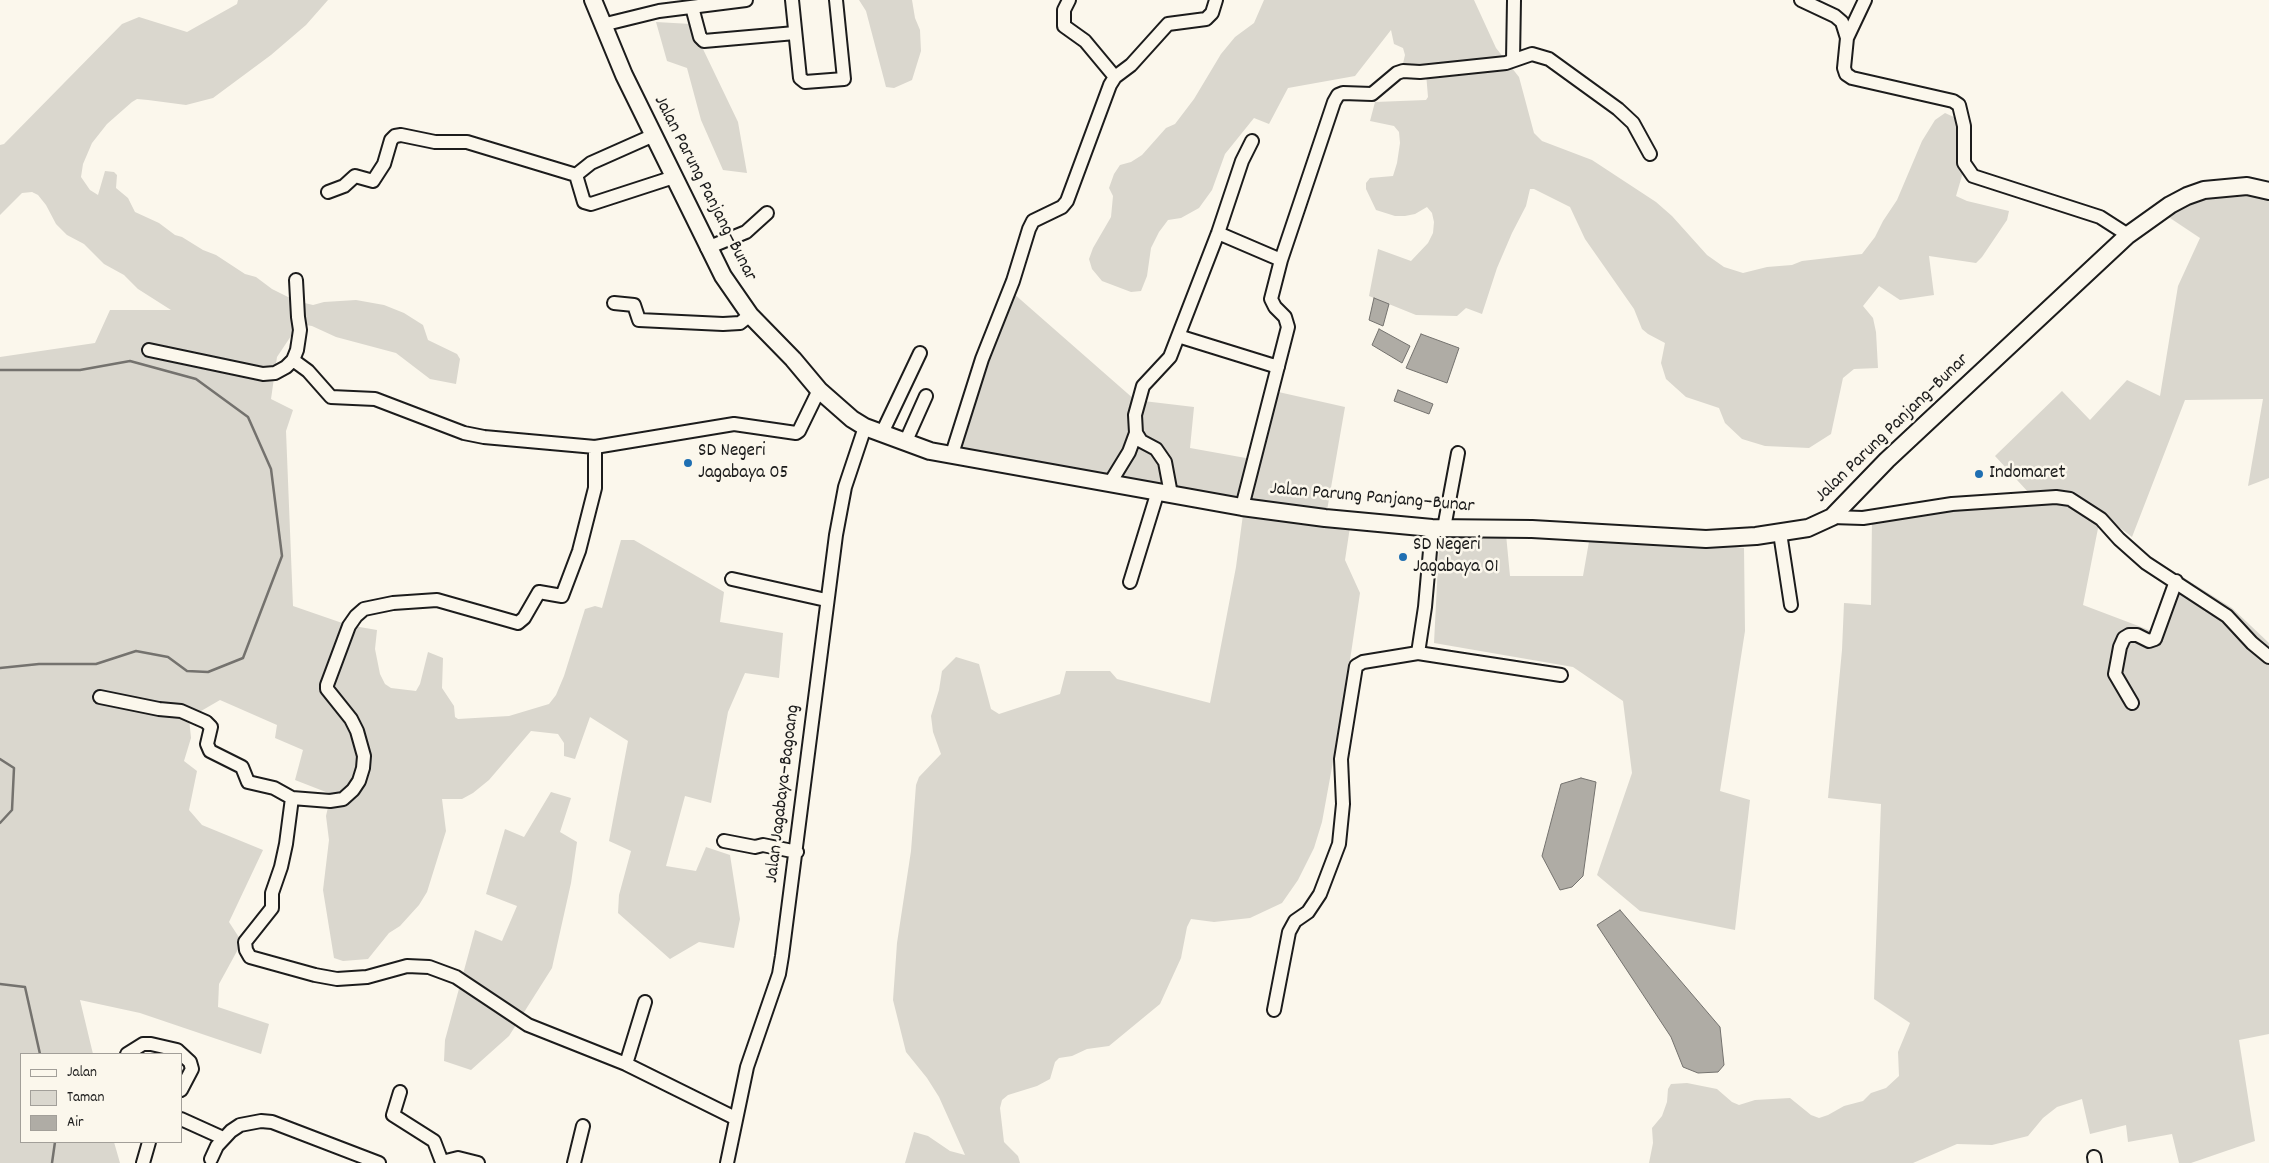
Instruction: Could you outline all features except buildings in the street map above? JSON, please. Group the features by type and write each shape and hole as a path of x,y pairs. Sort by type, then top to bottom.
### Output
{"main road":[{"name":"Jalan Parung Panjang–Bunar","path":"593,0 602,25 708,248 735,296 819,390 852,418 865,426 919,448 1242,507 1325,518 1438,528 1532,529 1706,539 1780,533 1808,528 1832,517 1886,460 2128,235 2170,205 2204,190 2247,186 2269,191"}],"street":[{"path":"602,25 658,6 692,7 746,0"},
{"path":"792,0 802,80 843,80 836,0"},
{"path":"1069,0 1064,10 1064,26 1085,41 1115,77"},
{"path":"952,454 982,359 1012,281 1029,229 1033,221 1062,208 1067,201 1115,77 1131,64 1168,24 1206,19 1212,13 1216,0"},
{"path":"1513,60 1514,0"},
{"path":"1801,0 1836,16 1845,28 1847,38 1844,68 1846,74 1852,78 1953,101 1959,105 1964,126 1964,163 1973,176 2100,217 2128,235"},
{"path":"1847,38 1865,0"},
{"path":"692,7 700,37 704,41 795,34"},
{"path":"1242,507 1288,327 1285,317 1275,307 1271,299 1280,260 1334,102 1338,96 1343,93 1372,94 1397,73 1403,71 1420,72 1506,63 1532,54 1540,56 1586,84 1618,109 1633,123 1650,154"},
{"path":"328,192 344,186 356,176 373,180 384,164 391,140 395,136 401,135 435,142 467,142 576,175"},
{"path":"576,175 591,163 654,135"},
{"path":"1110,483 1129,452 1136,434 1135,415 1143,386 1147,380 1164,366 1170,357 1218,233 1242,161 1252,141"},
{"path":"576,175 584,202 591,204 674,177"},
{"path":"708,248 746,232 767,213"},
{"path":"1218,233 1280,260"},
{"path":"148,350 262,374 275,373 286,367 293,360 297,350 300,330 296,280"},
{"path":"614,303 634,306 639,320 723,324 740,322 750,315"},
{"path":"1178,336 1278,367"},
{"path":"882,433 920,353"},
{"path":"293,360 308,371 331,397 376,399 464,433 484,437 596,447 734,424 796,432 799,430 819,390"},
{"path":"905,443 926,396"},
{"name":"Jalan Jagabaya–Bagoang","path":"727,1163 747,1067 778,974 797,852 826,600 845,487 865,426"},
{"path":"1130,582 1165,492 1165,462 1156,449 1141,441 1136,434"},
{"path":"100,697 159,709 181,711 206,722 211,727 207,744 210,751 242,767 248,782 274,788 292,798 330,802 343,799 359,781 364,756 351,718 327,689 348,626 364,609 393,603 436,600 518,623 524,618 539,592 562,596 579,551 595,488 596,447"},
{"path":"1418,653 1438,528 1458,453"},
{"path":"1832,517 1863,518 1952,504 2056,497 2070,499 2101,519 2119,539 2146,563 2227,616 2252,643 2269,657"},
{"path":"1780,533 1791,605"},
{"path":"732,579 826,600"},
{"path":"2132,704 2115,674 2120,647 2124,638 2129,635 2137,635 2149,642 2155,640 2176,581"},
{"path":"1274,1010 1289,932 1295,921 1308,912 1320,894 1339,844 1343,804 1341,759 1356,666 1363,662 1418,653 1561,675"},
{"path":"292,798 286,844 281,867 272,893 272,908 245,942 246,950 250,957 315,975 337,979 367,977 407,966 429,967 456,977 482,992 528,1025 626,1064 735,1118"},
{"path":"724,842 754,847 763,845 797,852"},
{"path":"626,1064 645,1002"},
{"path":"129,1053 143,1044 151,1044 177,1050 180,1053"},
{"path":"182,1055 190,1062 192,1069 182,1088"},
{"path":"400,1092 393,1115 434,1141 441,1162 458,1158 478,1163"},
{"path":"182,1118 223,1138"},
{"path":"211,1159 223,1138 240,1125 261,1121 272,1122 379,1163"},
{"path":"574,1163 583,1126"},
{"path":"144,1163 149,1143"}],"green space":[{"path":"238,0 328,0 306,25 271,55 213,98 186,105 137,99 132,102 107,124 92,143 83,164 81,177 90,190 98,195 105,171 114,172 117,175 116,188 128,198 135,212 159,223 175,235 182,237 203,250 216,255 245,274 256,277 272,289 296,301 313,305 324,302 356,300 384,305 404,313 423,325 428,340 457,354 460,359 456,384 430,379 396,353 336,337 312,326 299,324 277,357 271,399 293,410 286,431 293,606 348,625 377,630 375,649 380,674 385,684 391,688 416,691 420,684 428,652 443,658 442,688 454,706 455,717 458,719 509,716 549,704 556,695 564,676 585,609 595,606 602,608 621,540 634,540 724,592 720,622 783,633 779,678 745,673 728,712 711,803 685,796 666,866 696,871 706,847 730,855 740,919 734,948 699,942 670,959 618,913 619,895 631,851 609,841 628,741 590,717 575,759 564,756 564,743 558,734 531,731 489,780 473,793 462,799 442,799 446,831 427,892 419,905 400,926 389,933 368,959 343,961 334,958 323,890 329,840 326,816 331,794 295,780 303,750 275,738 277,725 220,700 189,718 191,738 184,761 197,771 189,810 202,825 263,850 229,922 242,942 219,984 218,1007 269,1024 261,1054 140,1013 80,1000 93,1053 20,1053 20,1143 114,1143 120,1163 0,1163 0,357 95,343 110,310 171,310 138,289 124,275 104,264 84,244 67,235 56,224 46,205 38,195 32,192 22,193 0,215 0,145 4,144 122,24 139,17 187,32 237,4"},
{"path":"859,0 912,0 915,18 920,30 921,51 912,80 894,88 886,87 866,11"},
{"path":"1264,0 1474,0 1496,48 1519,77 1534,133 1542,141 1592,160 1656,202 1672,216 1707,255 1724,267 1743,273 1767,267 1792,265 1802,261 1862,254 1875,237 1897,200 1922,141 1935,120 1945,113 1956,118 1960,126 1964,169 1956,196 1967,201 2009,211 2007,220 1976,263 1929,256 1934,295 1900,300 1879,286 1863,306 1873,318 1876,332 1878,368 1854,369 1843,378 1831,434 1809,448 1765,446 1742,439 1725,423 1719,408 1686,397 1666,379 1661,363 1665,343 1642,329 1634,309 1585,239 1570,207 1534,189 1530,189 1526,206 1497,268 1482,314 1466,308 1457,316 1416,315 1369,296 1378,249 1411,261 1428,243 1433,233 1434,222 1432,213 1427,207 1415,214 1405,216 1395,216 1376,210 1366,189 1366,183 1370,178 1393,176 1400,143 1399,132 1394,126 1370,121 1375,102 1426,100 1428,97 1426,73 1401,72 1405,55 1403,48 1394,44 1391,30 1355,76 1288,88 1269,124 1254,118 1225,154 1212,190 1199,208 1181,218 1168,220 1159,232 1151,248 1147,276 1141,291 1131,292 1102,281 1092,269 1089,259 1093,248 1111,217 1113,196 1109,188 1114,174 1120,165 1131,162 1142,155 1166,128 1175,124 1194,99 1221,54 1235,37 1254,23"},
{"path":"656,22 691,24 738,122 747,173 723,170 701,120 687,68 667,61"},
{"path":"2203,187 2269,187 2269,478 2248,486 2263,399 2185,400 2132,537 2101,513 2083,605 2157,633 2178,574 2232,608 2269,643 2269,1034 2239,1040 2255,1141 2191,1163 2179,1163 2172,1134 2128,1142 2126,1125 2090,1134 2082,1099 2057,1107 2043,1118 2028,1136 1992,1145 1957,1144 1913,1163 1649,1163 1653,1143 1652,1128 1662,1116 1667,1102 1668,1089 1671,1084 1687,1083 1717,1089 1732,1102 1739,1105 1755,1100 1790,1098 1811,1115 1819,1118 1844,1106 1863,1101 1871,1093 1886,1088 1899,1076 1898,1052 1910,1023 1874,999 1881,804 1828,798 1842,650 1844,603 1871,605 1872,518 2029,493 1995,456 2062,391 2090,420 2127,380 2160,396 2178,286 2200,238 2161,212"},
{"path":"1013,293 1135,400 1194,407 1190,448 1257,460 1274,391 1345,407 1325,522 1350,527 1345,560 1360,593 1343,707 1322,822 1314,848 1298,880 1282,903 1250,918 1214,922 1191,919 1187,927 1181,958 1160,1004 1109,1046 1087,1049 1072,1056 1059,1058 1055,1062 1050,1079 1037,1086 1008,1095 1002,1100 1000,1108 1004,1142 1018,1156 1020,1163 905,1163 914,1132 928,1136 950,1151 965,1155 939,1097 927,1078 906,1052 893,1000 897,943 911,851 916,785 919,777 941,754 933,732 931,716 939,690 942,671 956,657 979,664 991,709 999,714 1060,694 1066,671 1110,671 1117,679 1210,703 1236,567 1244,507 955,456 1002,308"},
{"path":"1505,524 1510,576 1583,576 1591,530 1744,548 1745,631 1720,791 1750,800 1735,930 1640,911 1597,875 1632,773 1623,701 1573,667 1434,643 1440,525"},
{"path":"551,792 571,798 560,832 577,842 571,883 552,968 509,1036 471,1070 444,1061 445,1040 475,930 502,941 517,906 486,894 505,829 524,837"}],"water":[{"path":"1374,298 1389,304 1383,326 1369,320"},
{"path":"1379,329 1410,346 1402,363 1372,345"},
{"path":"1421,334 1459,348 1447,383 1406,368"},
{"path":"1398,390 1433,404 1429,414 1394,401"},
{"path":"1581,778 1596,782 1583,876 1572,887 1560,890 1542,856 1561,784"},
{"path":"1620,910 1720,1027 1724,1065 1718,1072 1698,1073 1683,1067 1671,1037 1597,925"}],"waterway":[{"path":"0,370 80,370 130,361 196,379 248,417 271,469 282,556 243,658 208,672 187,671 168,657 136,651 96,664 39,664 0,668"},
{"path":"0,759 14,768 12,810 0,823"},
{"path":"0,984 25,987 40,1053"},
{"path":"52,1163 55,1143"}],"place":[{"name":"SD Negeri Jagabaya 05","path":"688,463"},
{"name":"Indomaret","path":"1979,474"},
{"name":"SD Negeri Jagabaya 01","path":"1403,557"}]}
